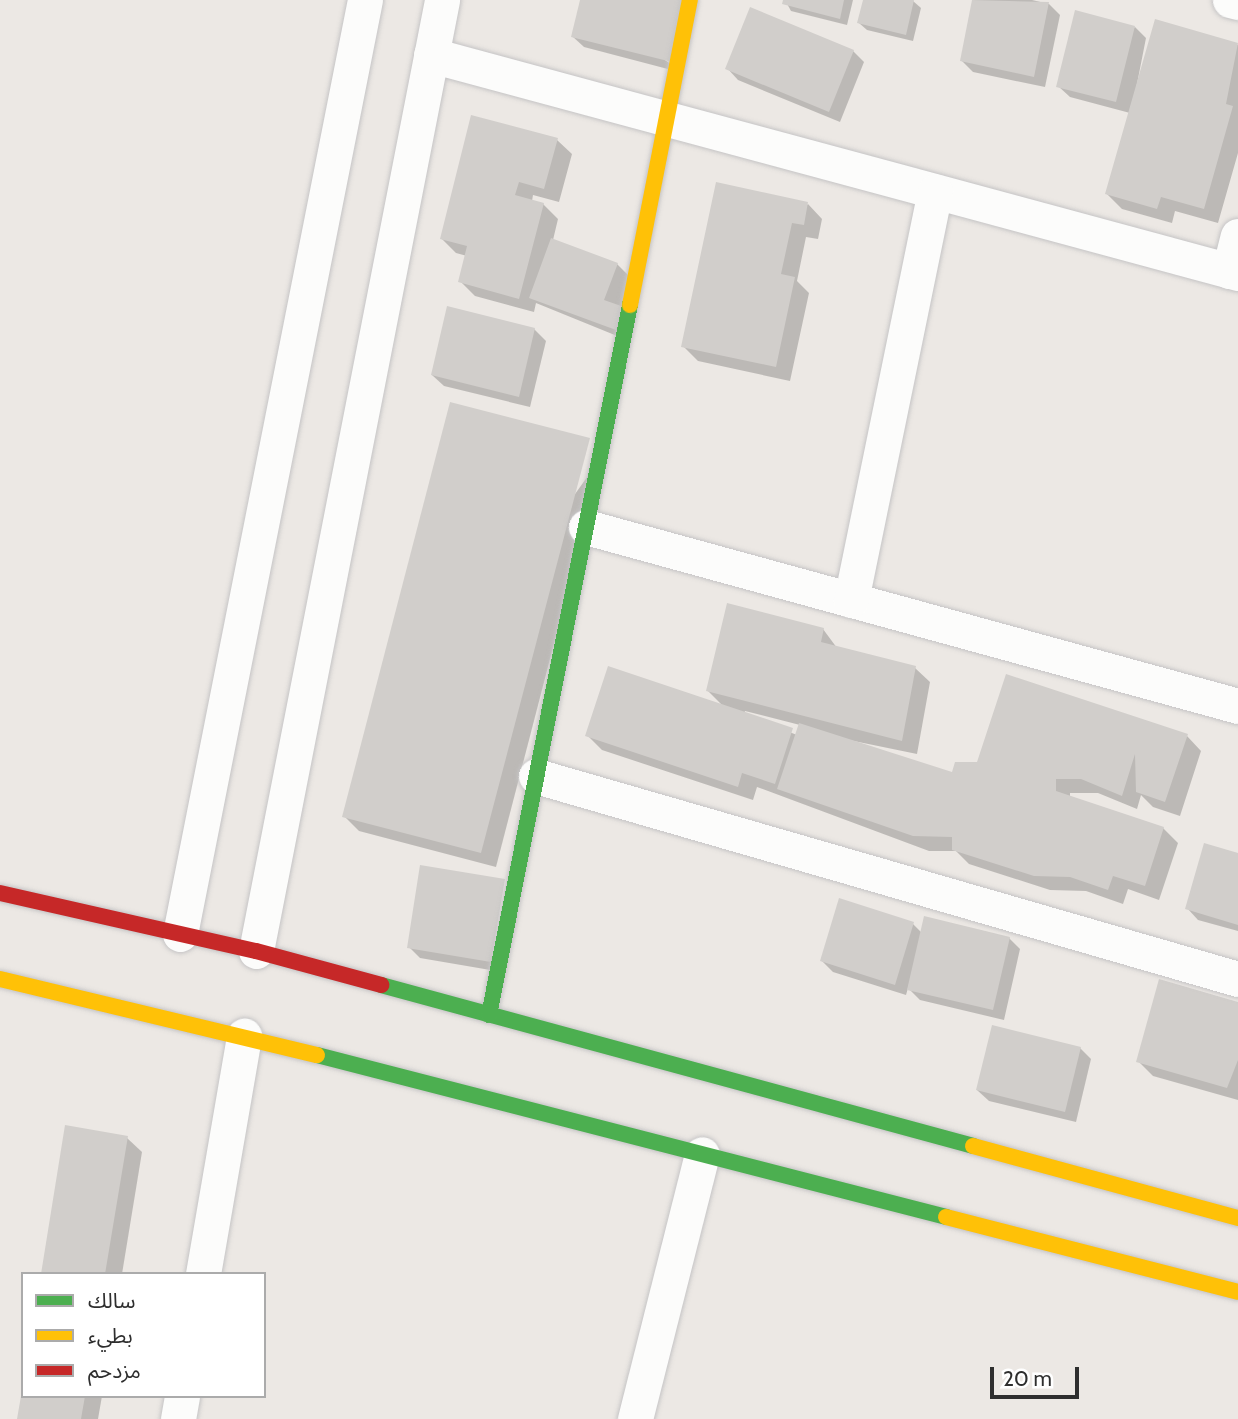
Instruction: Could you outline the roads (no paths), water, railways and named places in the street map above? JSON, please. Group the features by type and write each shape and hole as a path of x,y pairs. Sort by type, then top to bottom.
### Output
{"street":[{"path":"180,934 365,0"},
{"path":"256,951 442,0"},
{"path":"489,1015 690,0"},
{"path":"1230,0 1238,2"},
{"path":"431,55 1233,272 1238,236"},
{"path":"850,600 935,192"},
{"path":"586,527 1238,706"},
{"path":"536,776 1238,979"},
{"path":"0,893 256,951 1238,1218"},
{"path":"0,979 244,1036 1238,1292"},
{"path":"203,1272 244,1036"},
{"path":"635,1419 702,1154"},
{"path":"178,1419 182,1398"}]}
